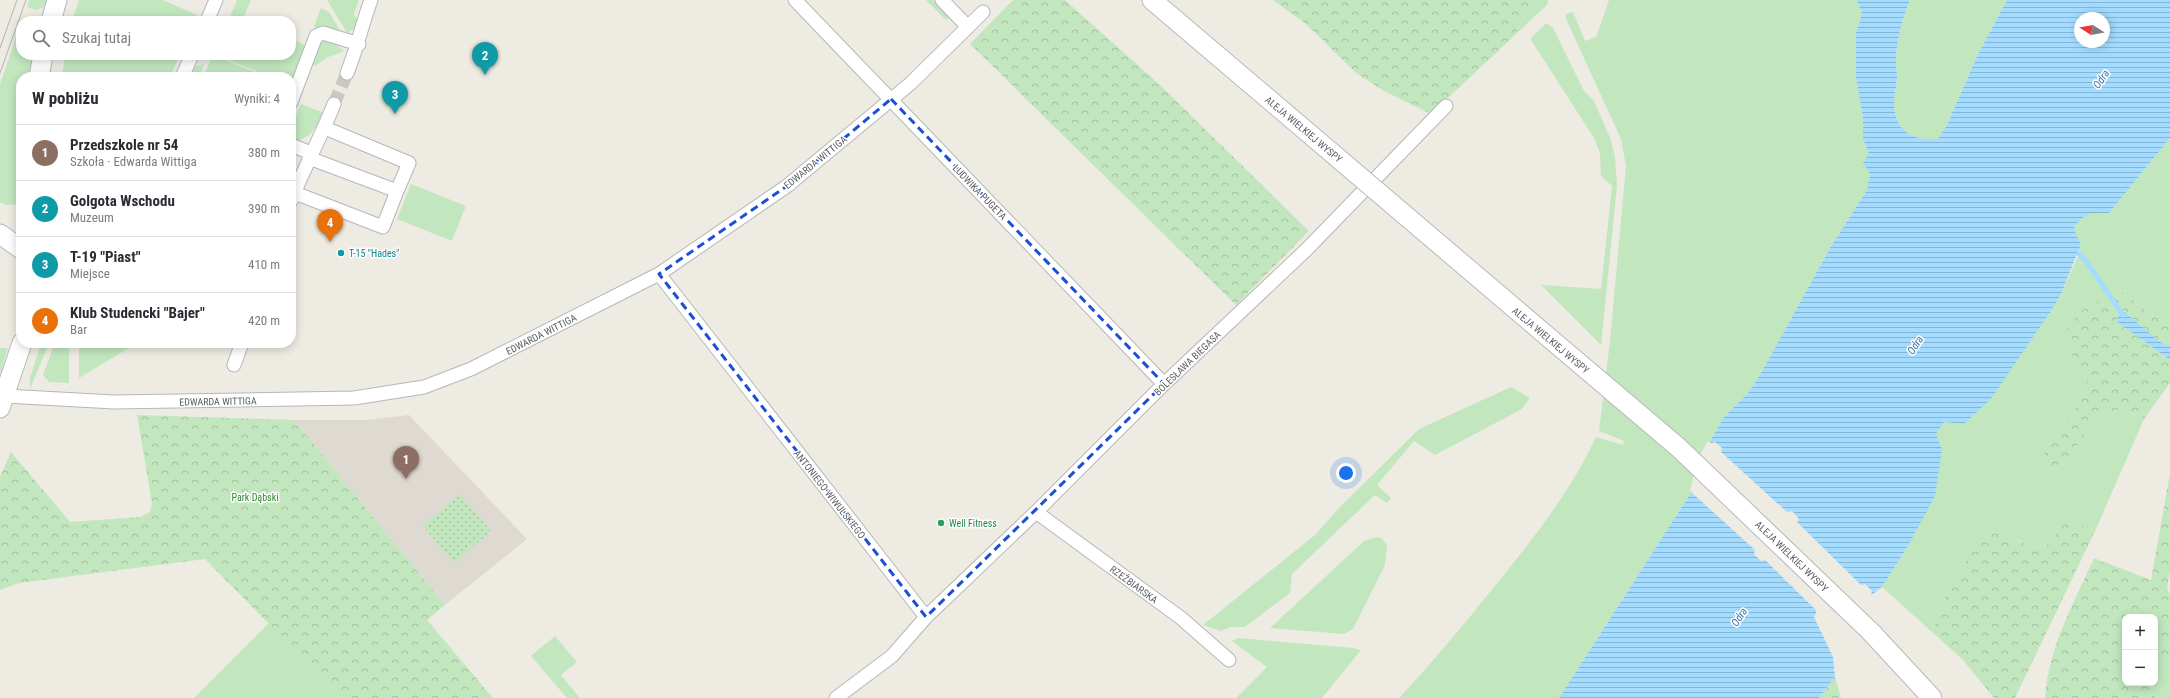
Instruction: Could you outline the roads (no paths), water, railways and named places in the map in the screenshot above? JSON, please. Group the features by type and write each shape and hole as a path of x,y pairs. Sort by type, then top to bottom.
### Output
{"main road":[{"path":"52,16 57,0"},
{"name":"ALEJA WIELKIEJ WYSPY","path":"1152,0 1679,448 1871,632 1932,698"},
{"path":"40,72 42,60"},
{"path":"0,234 16,245"},
{"path":"2,402 20,348"}],"street":[{"path":"209,16 216,0"},
{"path":"347,73 359,44 371,0"},
{"name":"LUDWIKA PUGETA","path":"795,0 1164,384"},
{"path":"942,0 968,27"},
{"name":"EDWARDA WITTIGA","path":"2,402 295,400 354,398 424,387 471,369 659,274 787,186 911,83 983,12"},
{"path":"296,89 316,36 323,33 359,44"},
{"path":"184,72 190,60"},
{"path":"296,190 310,156 325,128 334,104"},
{"name":"BOLESŁAWA BIEGASA","path":"926,617 1036,512 1164,384 1306,250 1446,106"},
{"path":"296,198 384,227 409,163 325,128"},
{"path":"296,148 310,156 397,191"},
{"name":"ANTONIEGO WIWULSKIEGO","path":"659,274 926,617"},
{"path":"234,365 240,348"},
{"name":"RZEŹBIARSKA","path":"1036,512 1181,618 1229,660"},
{"path":"836,698 892,656 926,617"}],"water":[{"name":"Odra","path":"1857,0 1910,0 1902,22 1897,45 1897,81 1894,96 1895,112 1897,120 1906,132 1920,138 1938,139 1947,125 1978,54 2007,0 2170,0 2170,138 2109,213 2089,214 2082,218 2074,227 2081,244 2061,294 1990,400 1964,424 1944,422 1936,434 1942,449 1935,496 1908,546 1882,587 1861,603 1824,606 1817,610 1814,617 1833,657 1835,677 1819,698 1559,698 1694,488 1699,461 1724,417 1748,393 1761,373 1830,248 1867,190 1870,174 1863,163 1869,154 1863,139 1863,118 1856,77 1856,33 1862,14"},
{"path":"2121,309 2159,341 2170,347 2170,360 2116,321"}],"waterway":[{"path":"2079,254 2086,261 2123,315"}],"tunnel":[{"path":"334,104 347,73"}],"tram line":[{"path":"0,48 17,0"},
{"path":"20,16 26,0"},
{"path":"0,73 16,28"}],"place":[{"name":"Golgota Wschodu","path":"485,75"},
{"name":"T-19 \"Piast\"","path":"395,114"},
{"name":"Klub Studencki \"Bajer\"","path":"330,242"},
{"name":"T-15 \"Hades\"","path":"341,253"},
{"name":"Przedszkole nr 54","path":"406,479"},
{"name":"Well Fitness","path":"941,523"}],"park label":[{"name":"Park Dąbski","path":"255,497"}]}
